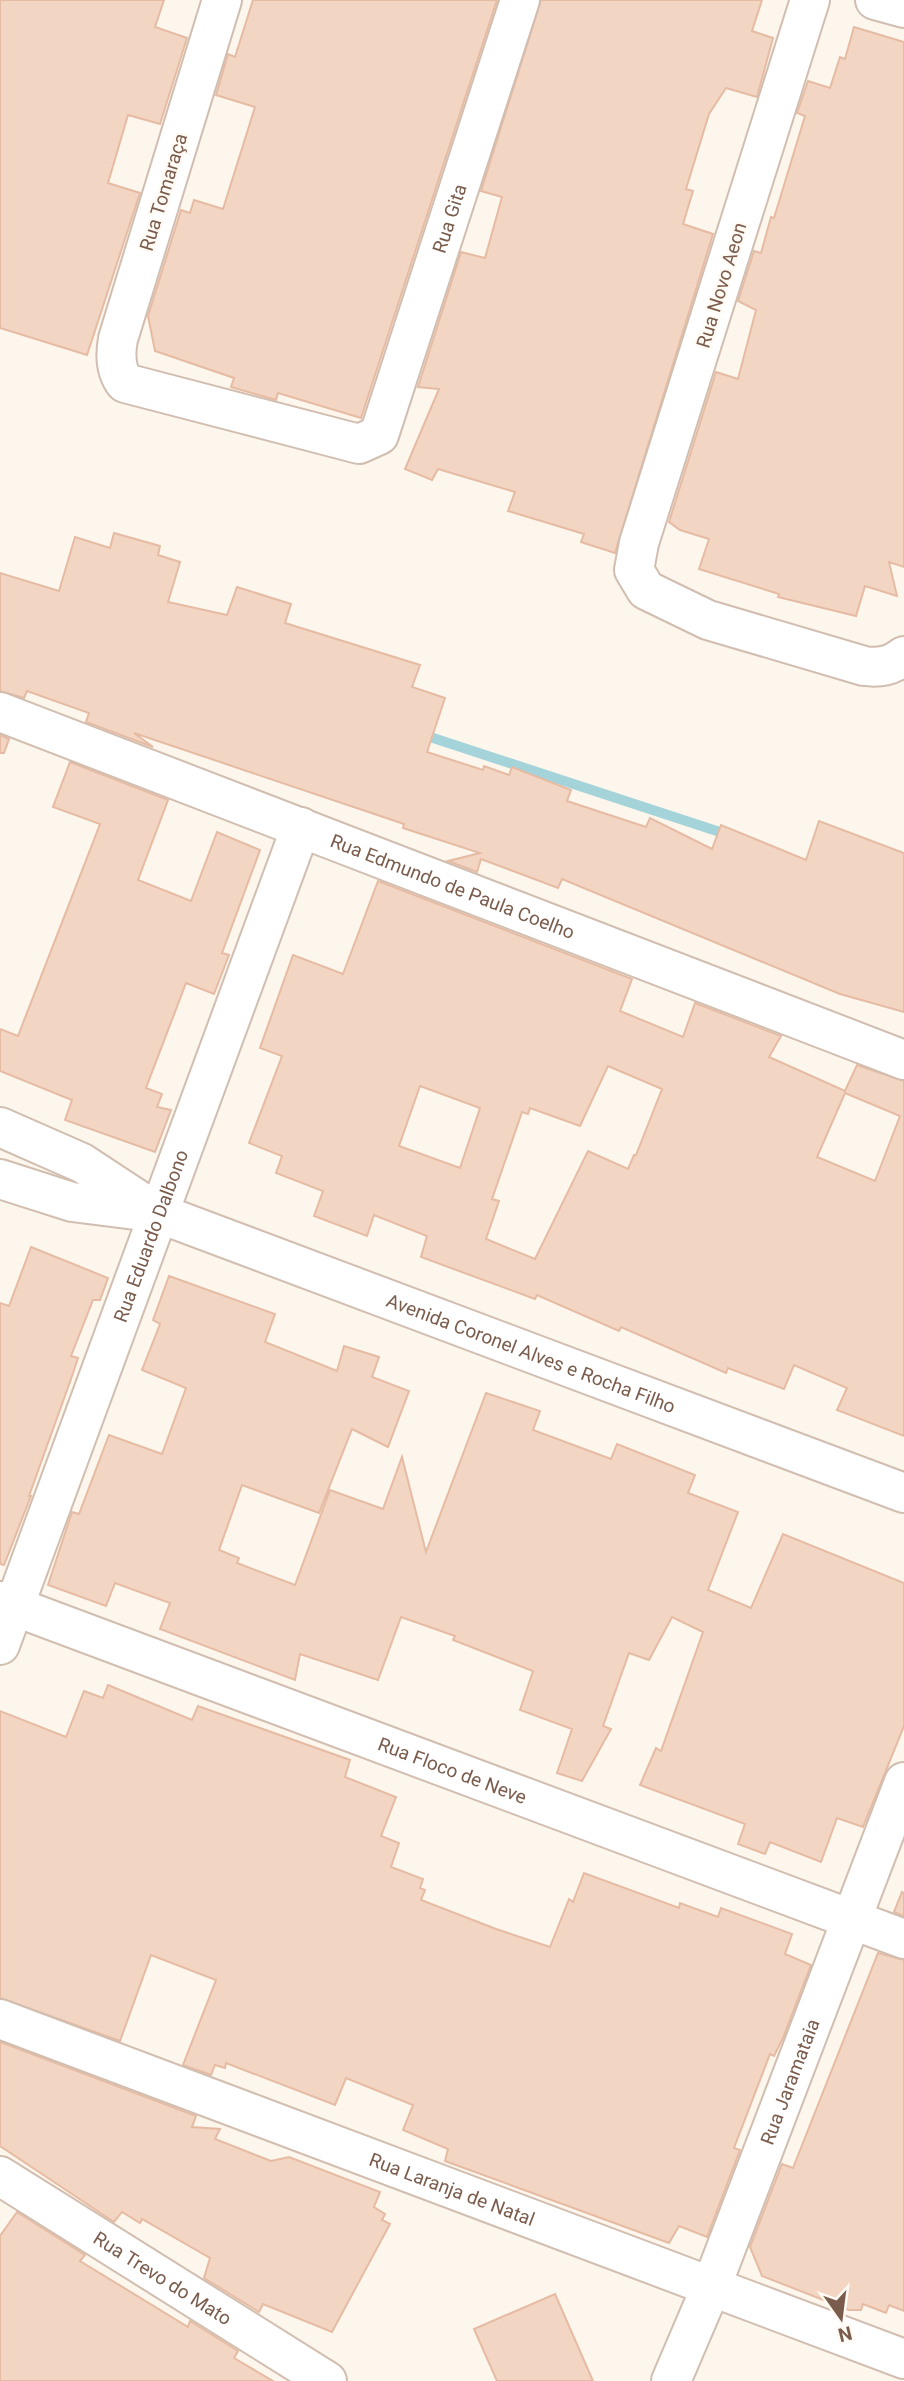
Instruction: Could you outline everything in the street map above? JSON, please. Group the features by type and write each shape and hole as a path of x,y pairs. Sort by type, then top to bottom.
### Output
{"street":[{"name":"Rua Tomaraça","path":"222,0 118,339 115,358 125,383 350,442 366,442 379,435"},
{"name":"Rua Gita","path":"379,435 520,0"},
{"name":"Rua Novo Aeon","path":"810,0 639,543 634,570 646,590 708,620 864,666 877,668 894,663 904,656"},
{"path":"875,0 904,8"},
{"name":"Rua Edmundo de Paula Coelho","path":"0,712 904,1060"},
{"name":"Rua Eduardo Dalbono","path":"0,1645 8,1604 158,1213 301,827"},
{"name":"Avenida Coronel Alves e Rocha Filho","path":"0,1127 82,1163 158,1213 904,1493"},
{"name":"Avenida Coronel Alves e Rocha Filho","path":"0,1179 72,1202 158,1213"},
{"name":"Rua Floco de Neve","path":"8,1604 904,1939"},
{"name":"Rua Jaramataia","path":"671,2381 712,2285 904,1782"},
{"name":"Rua Laranja de Natal","path":"0,2019 904,2359"},
{"name":"Rua Trevo do Mato","path":"0,2176 327,2381"}],"building":[{"path":"0,0 164,0 155,27 187,38 160,124 128,115 108,183 140,193 87,355 0,328"},
{"path":"253,0 497,0 361,418 278,393 276,400 231,387 234,378 155,351 148,316 181,210 190,213 194,200 223,209 255,107 216,95 228,54 235,57"},
{"path":"541,0 762,0 752,31 773,38 757,97 726,88 709,114 686,189 693,191 683,224 713,234 615,553 581,542 584,534 508,511 515,492 438,469 432,480 405,469 439,389 418,387 461,252 485,258 502,197 481,191"},
{"path":"854,27 904,42 904,567 889,562 897,596 865,586 856,616 778,597 779,594 699,569 709,539 680,530 669,522 716,372 738,379 756,310 738,301 754,251 761,253 771,217 774,218 805,116 797,113 808,81 830,88 840,57 845,59"},
{"path":"114,533 160,546 158,555 180,562 168,602 227,615 237,587 291,604 285,623 420,665 412,687 445,698 427,752 483,770 484,766 509,775 512,767 571,790 567,801 646,827 650,818 712,849 721,825 806,860 819,821 904,853 904,1012 840,994 562,879 558,888 481,859 477,872 448,861 480,853 403,828 404,824 134,733 153,747 86,722 89,713 27,691 24,698 0,691 0,573 59,591 75,537 110,548"},
{"path":"0,735 9,739 4,753 0,753"},
{"path":"70,762 168,800 138,880 191,901 217,832 260,850 222,953 229,955 214,994 186,983 146,1088 162,1094 157,1107 171,1110 155,1152 65,1120 72,1100 0,1071 0,1029 18,1036 100,824 53,807"},
{"path":"378,881 632,979 620,1011 683,1037 695,1003 781,1036 769,1057 845,1091 857,1065 904,1081 904,1436 837,1410 847,1388 794,1365 784,1389 728,1368 726,1373 621,1327 619,1331 537,1295 535,1299 421,1257 427,1236 374,1215 367,1236 314,1216 323,1191 276,1173 282,1156 249,1143 282,1056 260,1048 293,955 343,974","holes":["608,1066 662,1089 628,1169 588,1151 535,1259 486,1239 499,1201 492,1199 522,1112 528,1114 530,1108 580,1126","420,1086 480,1108 460,1168 399,1146","845,1093 900,1116 875,1181 817,1157"]},
{"path":"31,1247 108,1278 100,1300 93,1300 71,1356 78,1358 31,1496 4,1565 0,1564 0,1303 9,1306"},
{"path":"169,1276 275,1314 265,1342 337,1371 344,1346 379,1357 372,1377 409,1391 388,1447 352,1429 319,1513 242,1485 219,1550 239,1558 237,1563 295,1585 330,1490 383,1509 402,1457 426,1552 486,1393 540,1411 533,1430 611,1459 617,1444 695,1475 688,1493 738,1512 708,1590 751,1608 783,1534 904,1583 904,1726 863,1827 837,1818 821,1862 770,1842 765,1854 738,1844 745,1824 640,1785 656,1748 661,1751 703,1632 672,1617 649,1660 629,1653 603,1726 611,1729 582,1781 557,1773 572,1729 520,1710 533,1671 453,1640 455,1636 401,1617 378,1680 300,1654 295,1680 160,1629 170,1603 115,1583 106,1606 48,1585 72,1512 79,1514 109,1435 162,1454 186,1388 142,1370 160,1324 153,1320"},
{"path":"108,1685 192,1720 198,1706 350,1760 345,1777 396,1797 381,1836 399,1843 391,1867 423,1879 420,1888 425,1890 421,1900 496,1929 550,1947 569,1899 573,1902 584,1873 679,1908 680,1903 718,1917 721,1908 792,1934 785,1954 811,1965 783,2038 774,2056 770,2054 734,2148 740,2150 707,2237 679,2226 669,2243 445,2161 448,2149 403,2130 413,2105 346,2078 335,2105 226,2063 225,2068 215,2065 211,2075 183,2065 216,1980 151,1955 120,2041 0,1998 0,1711 66,1737 84,1691 103,1698"},
{"path":"902,1892 904,1893 904,1916 894,1912"},
{"path":"878,1953 904,1960 904,2311 889,2305 886,2313 863,2304 861,2310 849,2310 762,2276 750,2247 782,2164 793,2168"},
{"path":"0,2042 196,2116 192,2127 220,2129 215,2139 271,2161 289,2157 380,2192 374,2207 385,2214 382,2220 390,2224 332,2332 263,2304 259,2312 204,2278 210,2258 142,2219 140,2223 122,2212 114,2222 0,2146"},
{"path":"17,2212 85,2255 80,2261 188,2327 190,2321 238,2351 234,2358 273,2381 0,2381 0,2236"},
{"path":"555,2294 593,2381 497,2381 474,2329"}],"waterway":[{"path":"418,733 732,836"}]}
